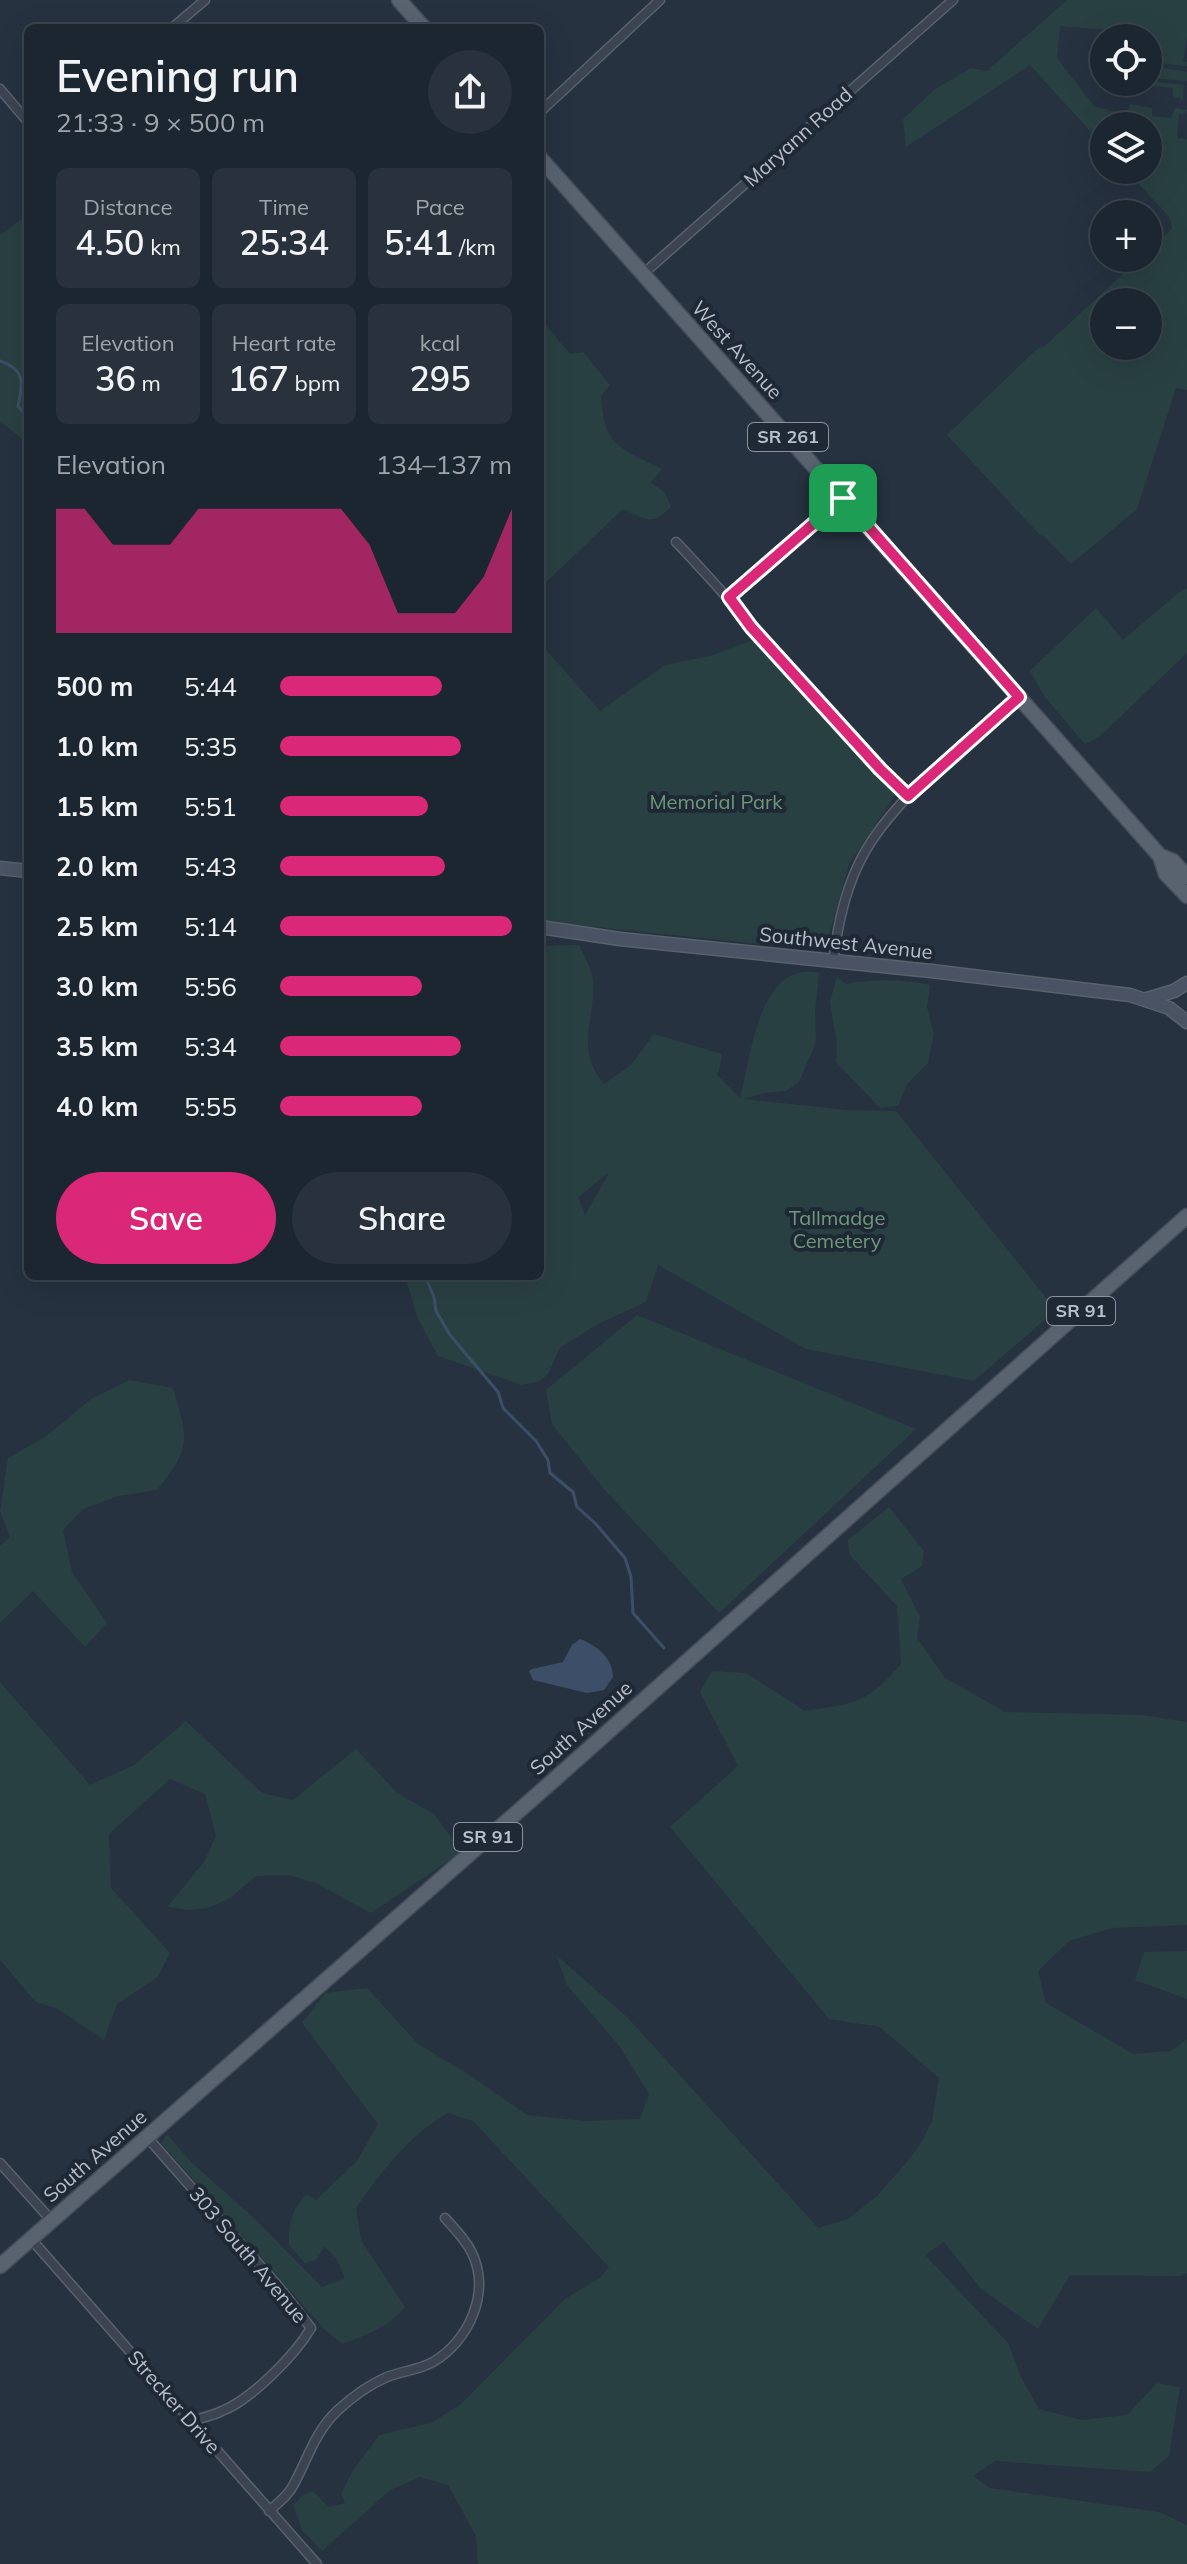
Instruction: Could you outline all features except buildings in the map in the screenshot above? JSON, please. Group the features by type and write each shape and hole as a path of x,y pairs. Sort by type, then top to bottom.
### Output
{"main road":[{"path":"399,0 420,24"},
{"name":"West Avenue","path":"544,163 1160,856 1166,874 1187,896"},
{"name":"West Avenue","path":"1160,856 1173,861 1187,877"},
{"name":"South Avenue","path":"0,2266 976,1407 1187,1216"}],"street":[{"path":"177,24 205,0"},
{"path":"544,108 660,0"},
{"name":"Maryann Road","path":"643,274 953,0"},
{"path":"0,89 24,117"},
{"path":"729,597 843,498"},
{"path":"676,542 729,597 751,627 880,769 908,796"},
{"path":"833,962 841,913 866,850 908,796 1019,697"},
{"path":"0,868 24,871"},
{"name":"Southwest Avenue","path":"544,928 633,941 931,971 1147,999 1175,1011 1187,1022"},
{"name":"Southwest Avenue","path":"1147,999 1174,991 1187,983"},
{"name":"303 South Avenue","path":"147,2137 279,2287 311,2328 301,2345 254,2390 224,2411 191,2421"},
{"path":"0,2163 52,2221"},
{"path":"269,2511 294,2484 324,2425 349,2400 386,2377 436,2360 456,2343 469,2325 476,2303 477,2270 471,2250 445,2218"},
{"name":"Strecker Drive","path":"31,2239 317,2564"}],"green space":[{"path":"1067,0 1187,0 1183,62 1187,62 1187,66 1162,63 1162,24 1090,24 1090,28 1060,26 1057,58 1094,106 1113,111 1128,110 1130,104 1152,108 1152,112 1090,112 1090,131 1030,65 906,147 903,119 934,90 971,68 987,71"},
{"path":"1162,67 1187,72 1187,81 1162,79"},
{"path":"1162,83 1184,85 1183,99 1173,97 1173,88 1162,87"},
{"path":"1175,108 1187,110 1186,114 1179,114 1177,138 1187,139 1187,390 1176,388 1137,509 1071,564 947,435 1037,349 1045,346 1090,304 1090,360 1162,360 1162,288 1108,288 1125,272 1162,272 1162,238 1172,229 1170,218 1162,209 1162,200 1154,200 1139,184 1162,184 1162,117 1171,118"},
{"path":"24,218 24,441 0,421 0,235"},
{"path":"544,323 570,354 583,352 610,385 601,396 603,413 606,426 617,444 662,469 651,482 665,493 671,507 653,519 623,509 544,584"},
{"path":"1187,588 1187,653 1099,737 1085,744 1044,696 1030,671 1096,608 1123,640"},
{"name":"Memorial Park","path":"756,639 896,794 849,864 828,939 816,950 544,921 544,648 600,711 665,665 710,656"},
{"name":"Tallmadge Cemetery","path":"579,945 593,980 588,1034 590,1058 604,1084 631,1065 654,1034 722,1054 716,1074 740,1098 754,1038 770,997 782,982 799,973 819,973 816,1042 799,1082 786,1091 743,1099 847,1110 896,1111 1056,1310 974,1381 806,1349 658,1265 646,1302 596,1325 560,1348 548,1374 540,1381 522,1385 438,1356 418,1319 406,1280 544,1280 544,946","holes":["609,1173 585,1215 578,1197"]},
{"path":"837,977 846,984 888,980 930,985 927,1007 934,1034 928,1063 907,1084 898,1106 880,1108 836,1062 837,1044 830,1002"},
{"path":"637,1315 916,1429 719,1613 604,1489 552,1424 546,1390"},
{"path":"130,1380 173,1388 182,1420 184,1442 176,1463 157,1490 118,1496 83,1509 63,1530 72,1572 107,1623 85,1647 33,1591 0,1623 0,1546 10,1537 0,1511 8,1458 45,1437 91,1399"},
{"path":"889,1507 924,1551 922,1566 901,1579 920,1617 917,1638 945,1678 1005,1712 1141,1715 1187,1722 1187,1925 1112,1928 1069,1941 1038,1971 1046,2003 1133,2054 1171,2051 1187,2039 1187,2273 1181,2276 1070,2275 1038,2329 981,2289 944,2242 925,2255 1008,2343 1021,2377 1039,2409 1082,2420 1127,2415 1157,2383 1180,2387 1169,2456 1150,2472 995,2461 973,2476 990,2488 1159,2512 1187,2525 1187,2564 478,2564 476,2536 448,2485 420,2477 390,2490 322,2551 302,2530 293,2506 303,2495 313,2491 328,2507 345,2503 341,2494 352,2472 379,2435 431,2423 461,2404 565,2299 600,2278 609,2267 473,2121 448,2113 408,2143 356,2208 361,2240 405,2307 384,2325 342,2344 324,2329 161,2143 167,2134 192,2163 253,2217 322,2287 345,2278 336,2258 324,2246 317,2259 305,2263 289,2245 290,2224 294,2211 307,2194 316,2200 357,2161 378,2124 302,2023 325,1993 367,1988 418,2044 527,2115 585,2121 640,2119 649,2094 620,2047 567,1985 556,1955 628,2018 818,2228 848,2219 877,2196 921,2143 932,2121 939,2078 880,2027 829,2019 670,1827 738,1766 700,1692 712,1671 746,1673 805,1711 859,1700 879,1687 901,1664 897,1606 849,1554 848,1540"},
{"path":"0,1682 90,1785 134,1765 186,1721 262,1793 293,1800 356,1749 397,1793 434,1814 462,1852 371,1913 318,1884 289,1875 256,1876 230,1898 208,1908 189,1910 167,1907 204,1862 216,1836 205,1794 170,1779 109,1834 111,1888 170,1953 158,1977 117,2004 104,2040 58,2009 36,2002 0,1960"},
{"path":"1187,1951 1187,1999 1135,1980 1144,1952"}],"water":[{"path":"580,1639 598,1649 610,1664 613,1677 604,1690 587,1693 533,1680 529,1671 563,1662 572,1645"}],"waterway":[{"path":"0,361 14,369 21,379 18,406 24,413"},
{"path":"427,1280 436,1311 450,1335 498,1392 503,1408 536,1441 548,1460 550,1473 573,1492 577,1507 625,1558 631,1577 633,1613 664,1648"}],"route":[{"path":"843,498 1019,697 908,796 751,627 729,597 843,498"}]}
